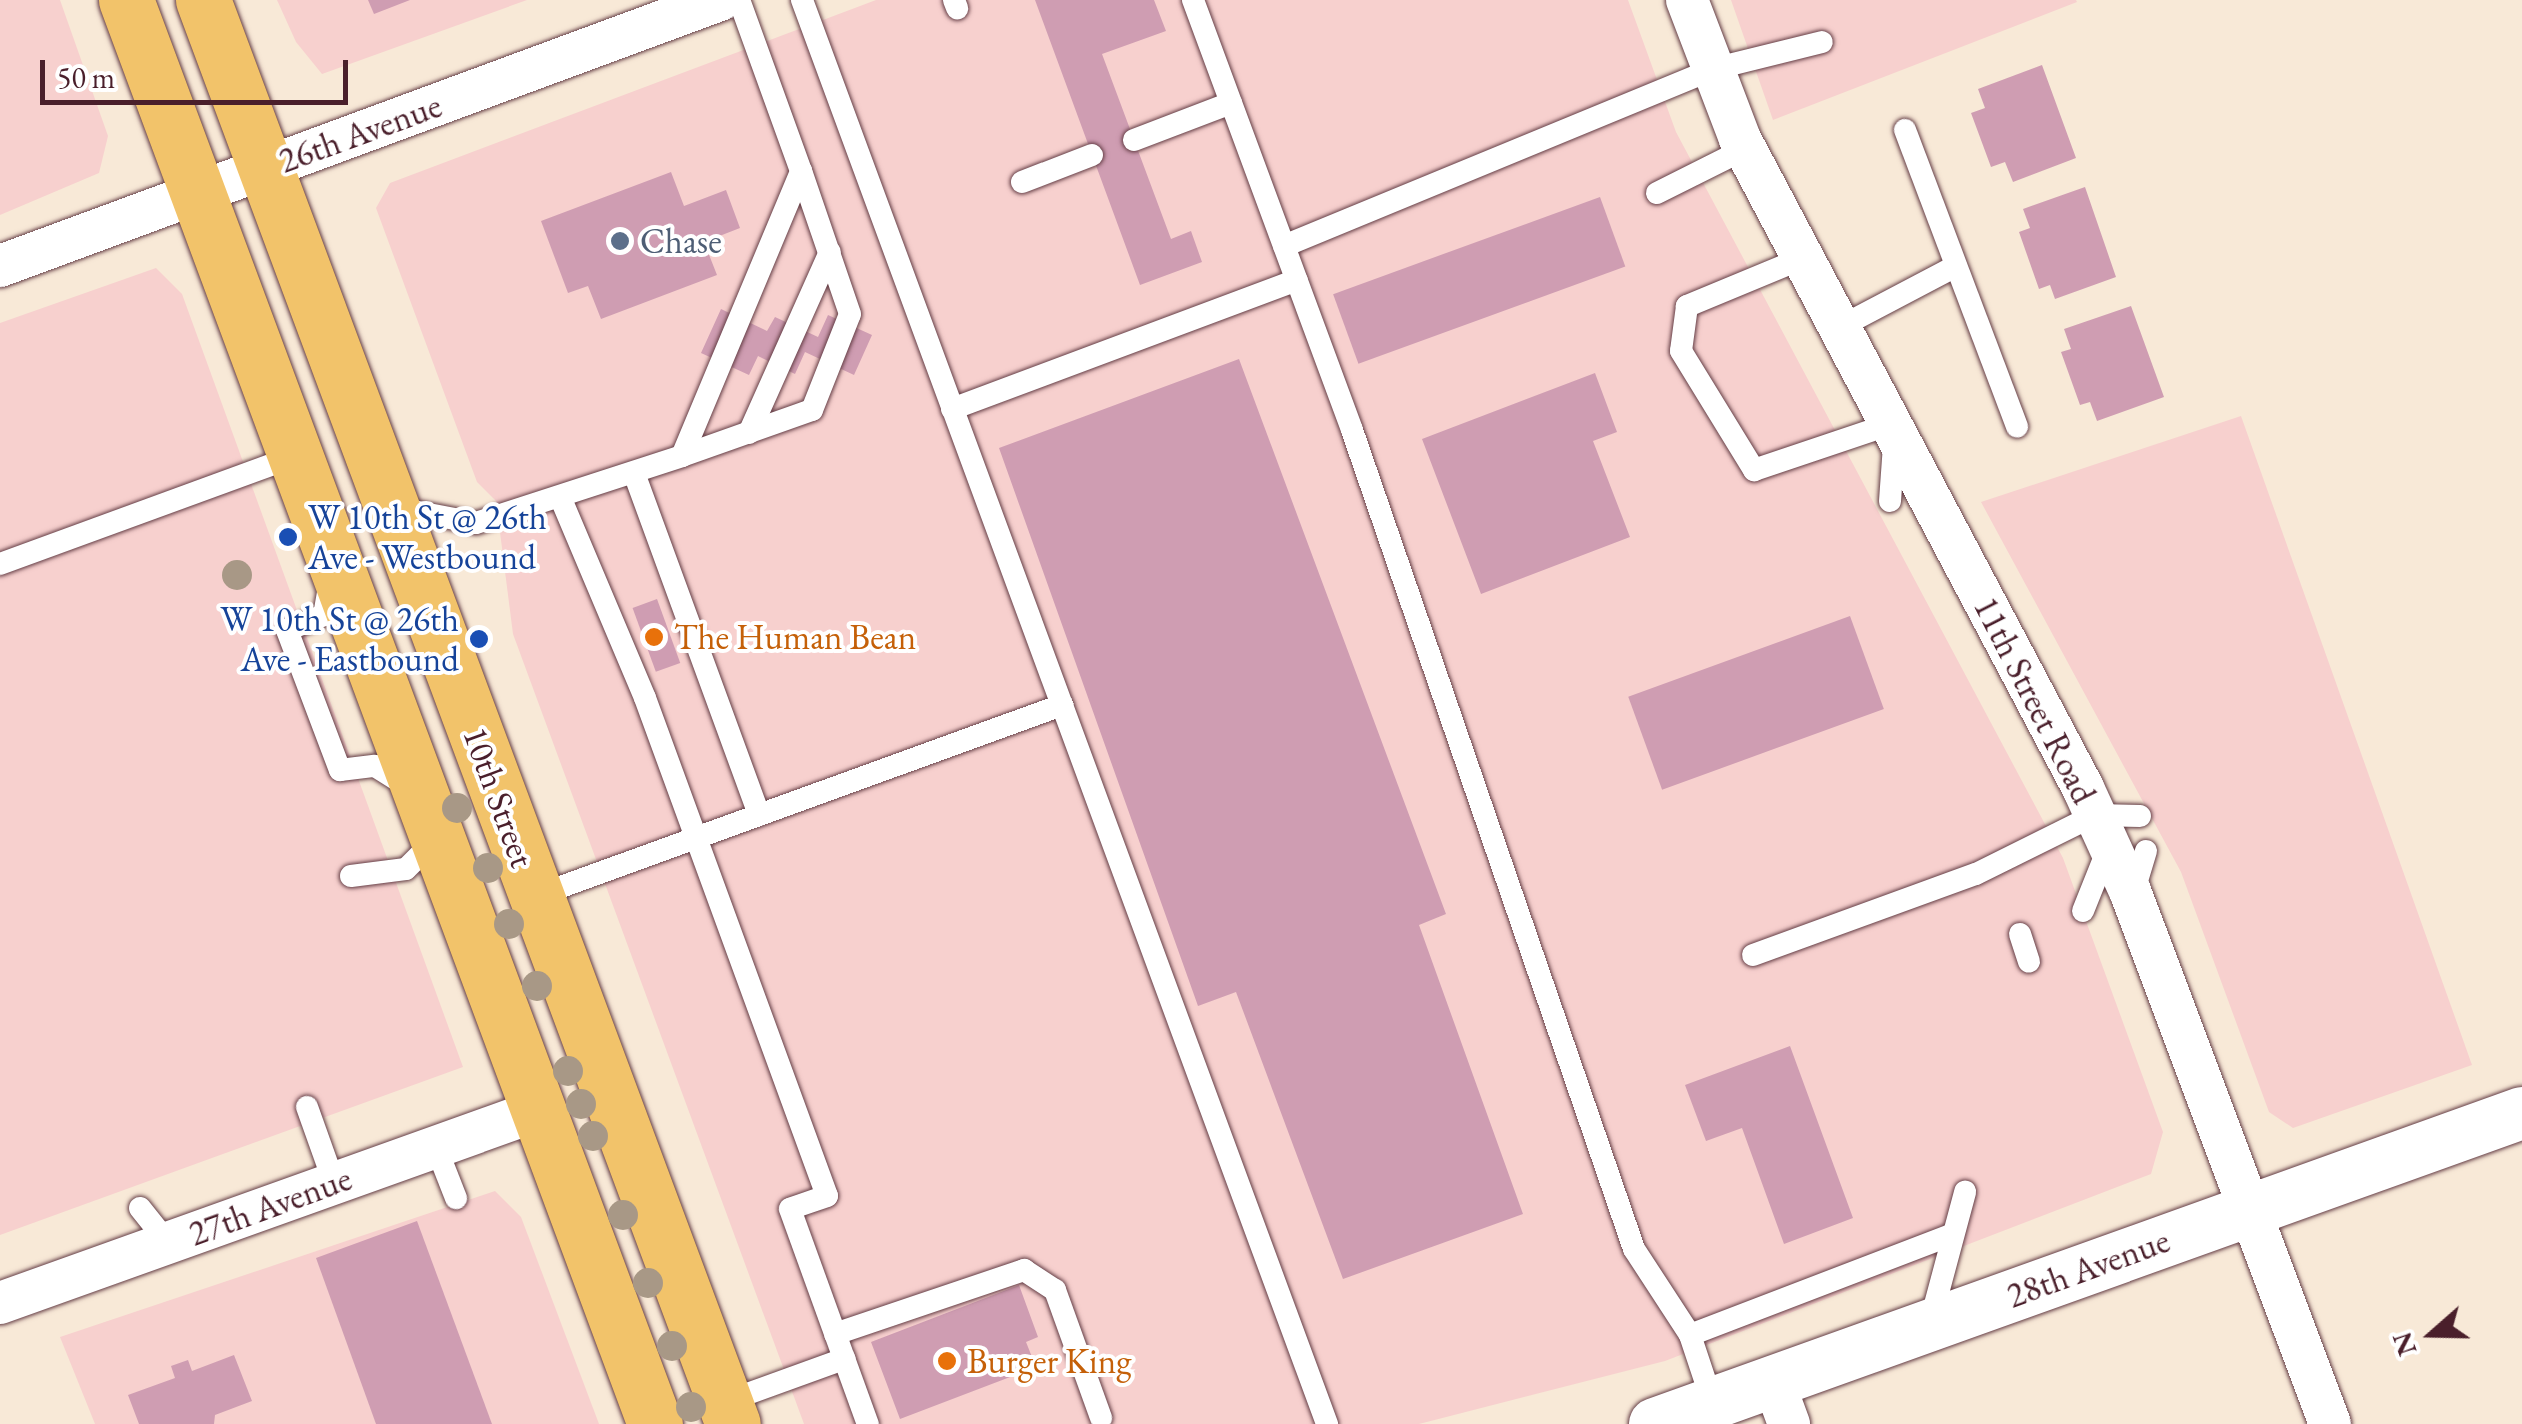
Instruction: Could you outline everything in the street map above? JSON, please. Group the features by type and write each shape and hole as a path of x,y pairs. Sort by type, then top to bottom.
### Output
{"main road":[{"name":"10th Street","path":"126,0 655,1424"},
{"name":"10th Street","path":"204,0 729,1413"}],"street":[{"name":"26th Avenue","path":"0,266 720,0"},
{"name":"11th Street Road","path":"1686,0 1745,149 2117,838 2132,898 2330,1424"},
{"name":"27th Avenue","path":"0,1303 539,1110"},
{"name":"28th Avenue","path":"1655,1424 1713,1404 1782,1404 1929,1326 2522,1113"}],"lane":[{"path":"393,507 476,523 561,499 812,410 850,314 739,0"},
{"path":"802,0 1322,1422"},
{"path":"1193,0 1297,280 1634,1249 1690,1335 1713,1404"},
{"path":"1284,246 1713,70 1822,42"},
{"path":"1134,140 1231,103"},
{"path":"1905,130 2017,427"},
{"path":"1657,193 1745,149"},
{"path":"1022,182 1092,156"},
{"path":"682,456 802,171"},
{"path":"749,432 830,252"},
{"path":"1803,258 1688,306 1681,351 1754,470 1893,428 1890,501"},
{"path":"1840,327 1956,266"},
{"path":"952,409 1297,280"},
{"path":"0,564 295,456"},
{"path":"634,474 759,815"},
{"path":"561,499 694,838 827,1196 790,1209 868,1424"},
{"path":"536,896 1062,705"},
{"path":"352,876 406,868 428,816"},
{"path":"2082,910 2117,838 2140,816"},
{"path":"1753,955 1976,874 2117,838"},
{"path":"2020,934 2030,962"},
{"path":"307,1107 334,1183"},
{"path":"436,1147 456,1198"},
{"path":"1929,1326 1965,1192"},
{"path":"140,1208 168,1243"},
{"path":"1690,1335 1951,1234"},
{"path":"835,1334 1024,1270 1055,1290 1096,1422"},
{"path":"729,1413 844,1358"}],"shaded area":[{"path":"0,0 60,0 108,136 99,173 0,215"},
{"path":"277,0 527,0 322,74 296,42"},
{"path":"876,0 1628,0 1676,132 2063,858 2163,1132 2151,1174 1665,1361 1419,1424 804,1424 513,634 496,501 477,482 376,208 390,183"},
{"path":"1731,0 2076,0 2077,2 1773,120"},
{"path":"156,268 182,294 463,1067 0,1235 0,323"},
{"path":"2241,416 2472,1065 2293,1128 2269,1112 2181,872 1981,502"},
{"path":"495,1191 521,1217 599,1424 95,1424 60,1337"}],"building":[{"path":"368,0 410,0 374,14"},
{"path":"1035,0 1154,0 1166,31 1102,54 1171,239 1191,231 1202,262 1140,285"},
{"path":"2042,65 2076,158 2013,182 2005,162 1991,167 1971,113 1985,108 1978,89"},
{"path":"671,172 684,206 726,190 740,228 704,242 717,275 601,319 588,286 568,293 541,221"},
{"path":"2085,187 2116,277 2055,299 2050,285 2039,289 2019,232 2030,228 2023,209"},
{"path":"1600,197 1625,267 1358,364 1333,294"},
{"path":"2131,306 2164,397 2097,421 2090,402 2080,405 2061,352 2071,349 2064,329"},
{"path":"721,309 767,331 775,317 818,337 828,315 872,335 854,375 805,352 795,374 758,356 749,375 701,353"},
{"path":"1239,359 1446,914 1419,925 1523,1214 1343,1279 1236,992 1198,1006 999,448"},
{"path":"1595,373 1617,432 1593,441 1630,537 1481,594 1422,439"},
{"path":"657,599 680,663 656,672 633,608"},
{"path":"1850,616 1884,709 1662,790 1628,697"},
{"path":"1790,1046 1853,1218 1784,1244 1742,1128 1706,1141 1685,1085"},
{"path":"417,1221 492,1424 376,1424 316,1258"},
{"path":"1019,1285 1038,1337 1026,1342 1036,1367 900,1419 871,1342"},
{"path":"234,1355 252,1401 215,1415 214,1424 139,1424 128,1395 175,1378 171,1366 188,1360 192,1371"}],"place":[{"name":"Chase","path":"620,241"},
{"name":"W 10th St @ 26th Ave - Westbound","path":"288,537"},
{"name":"The Human Bean","path":"654,637"},
{"name":"W 10th St @ 26th Ave - Eastbound","path":"479,639"},
{"name":"Burger King","path":"947,1361"}]}
